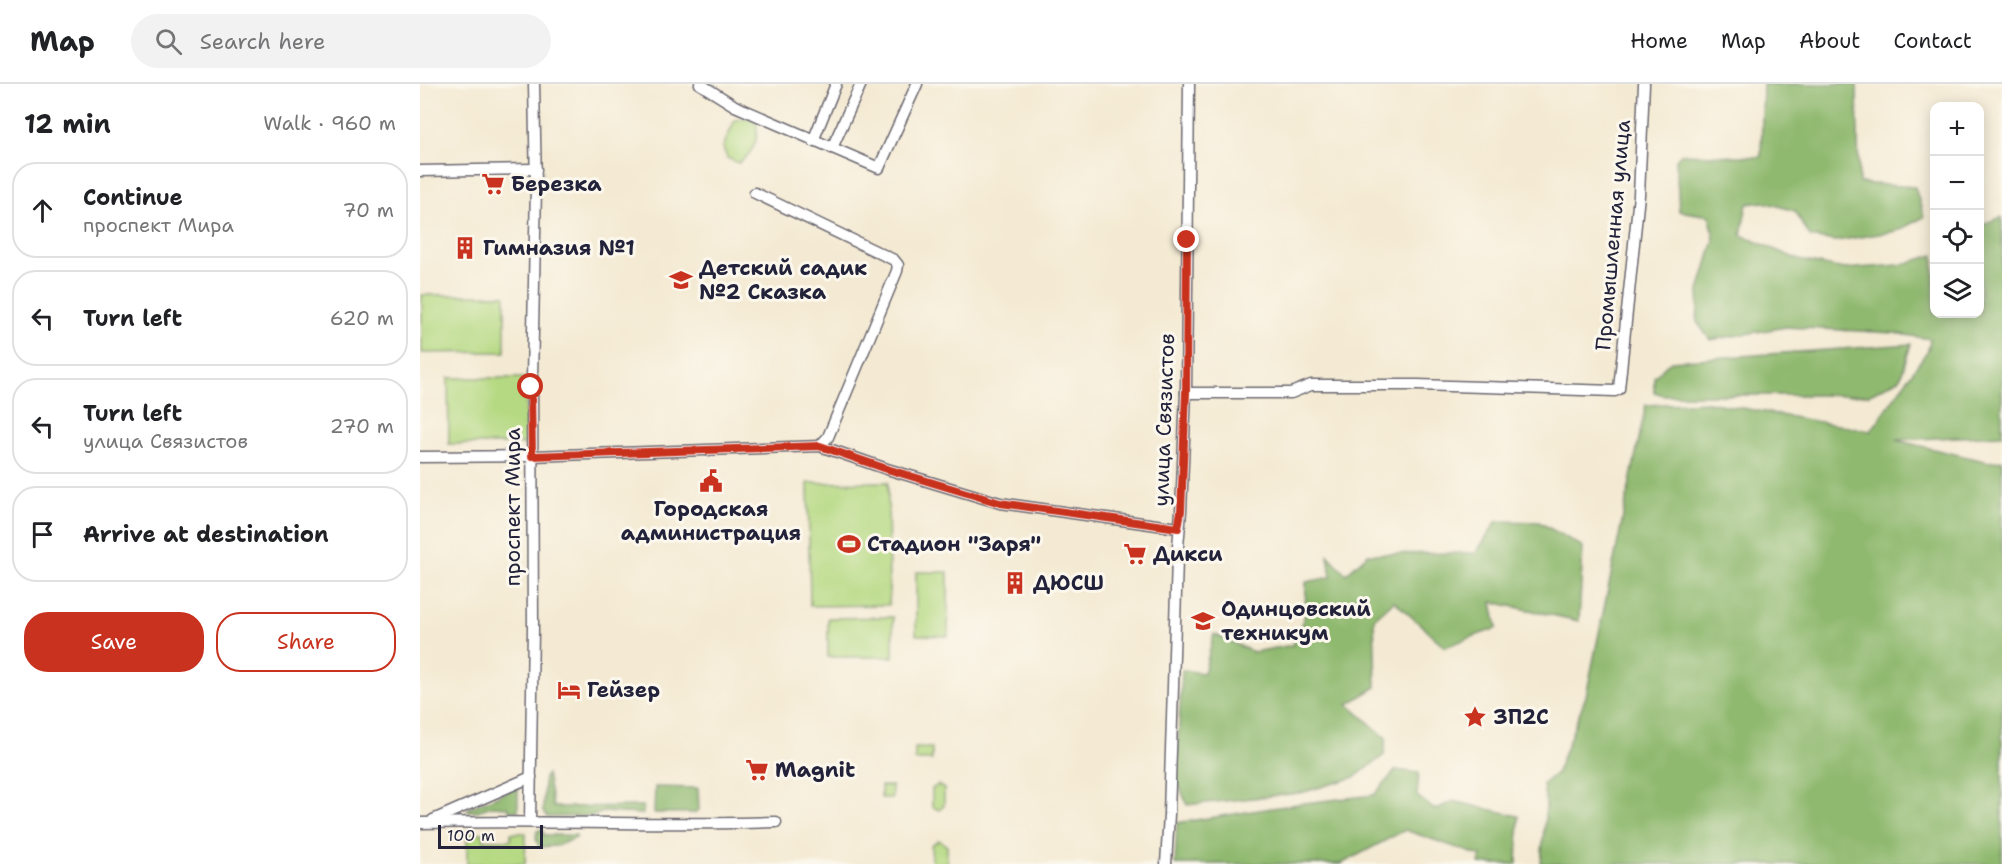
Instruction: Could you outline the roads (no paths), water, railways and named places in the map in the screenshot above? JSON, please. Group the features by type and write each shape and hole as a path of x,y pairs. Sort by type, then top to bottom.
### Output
{"street":[{"name":"проспект Мира","path":"530,821 532,456 530,170 534,84"},
{"path":"700,84 727,102 879,168 917,84"},
{"path":"813,141 836,84"},
{"path":"832,148 861,84"},
{"name":"улица Связистов","path":"1166,864 1178,528 1181,511 1186,393 1189,84"},
{"name":"Промышленная улица","path":"1186,393 1291,393 1311,386 1323,385 1417,385 1615,391 1619,389 1639,195 1644,84"},
{"path":"420,171 530,170"},
{"path":"755,193 894,260 898,265 828,437 820,446"},
{"path":"420,457 532,456 820,446 898,473 1000,503 1178,528"},
{"path":"423,823 531,777"},
{"path":"461,806 462,822"},
{"path":"423,823 776,822"}],"place":[{"name":"Березка","path":"493,184"},
{"name":"Гимназия №1","path":"465,248"},
{"name":"Детский садик №2 Сказка","path":"681,280"},
{"name":"Городская администрация","path":"711,481"},
{"name":"Стадион \"Заря\"","path":"849,544"},
{"name":"Дикси","path":"1135,554"},
{"name":"ДЮСШ","path":"1015,583"},
{"name":"Одинцовский техникум","path":"1203,621"},
{"name":"Гейзер","path":"569,690"},
{"name":"3П2С","path":"1475,717"},
{"name":"Magnit","path":"757,770"}]}
